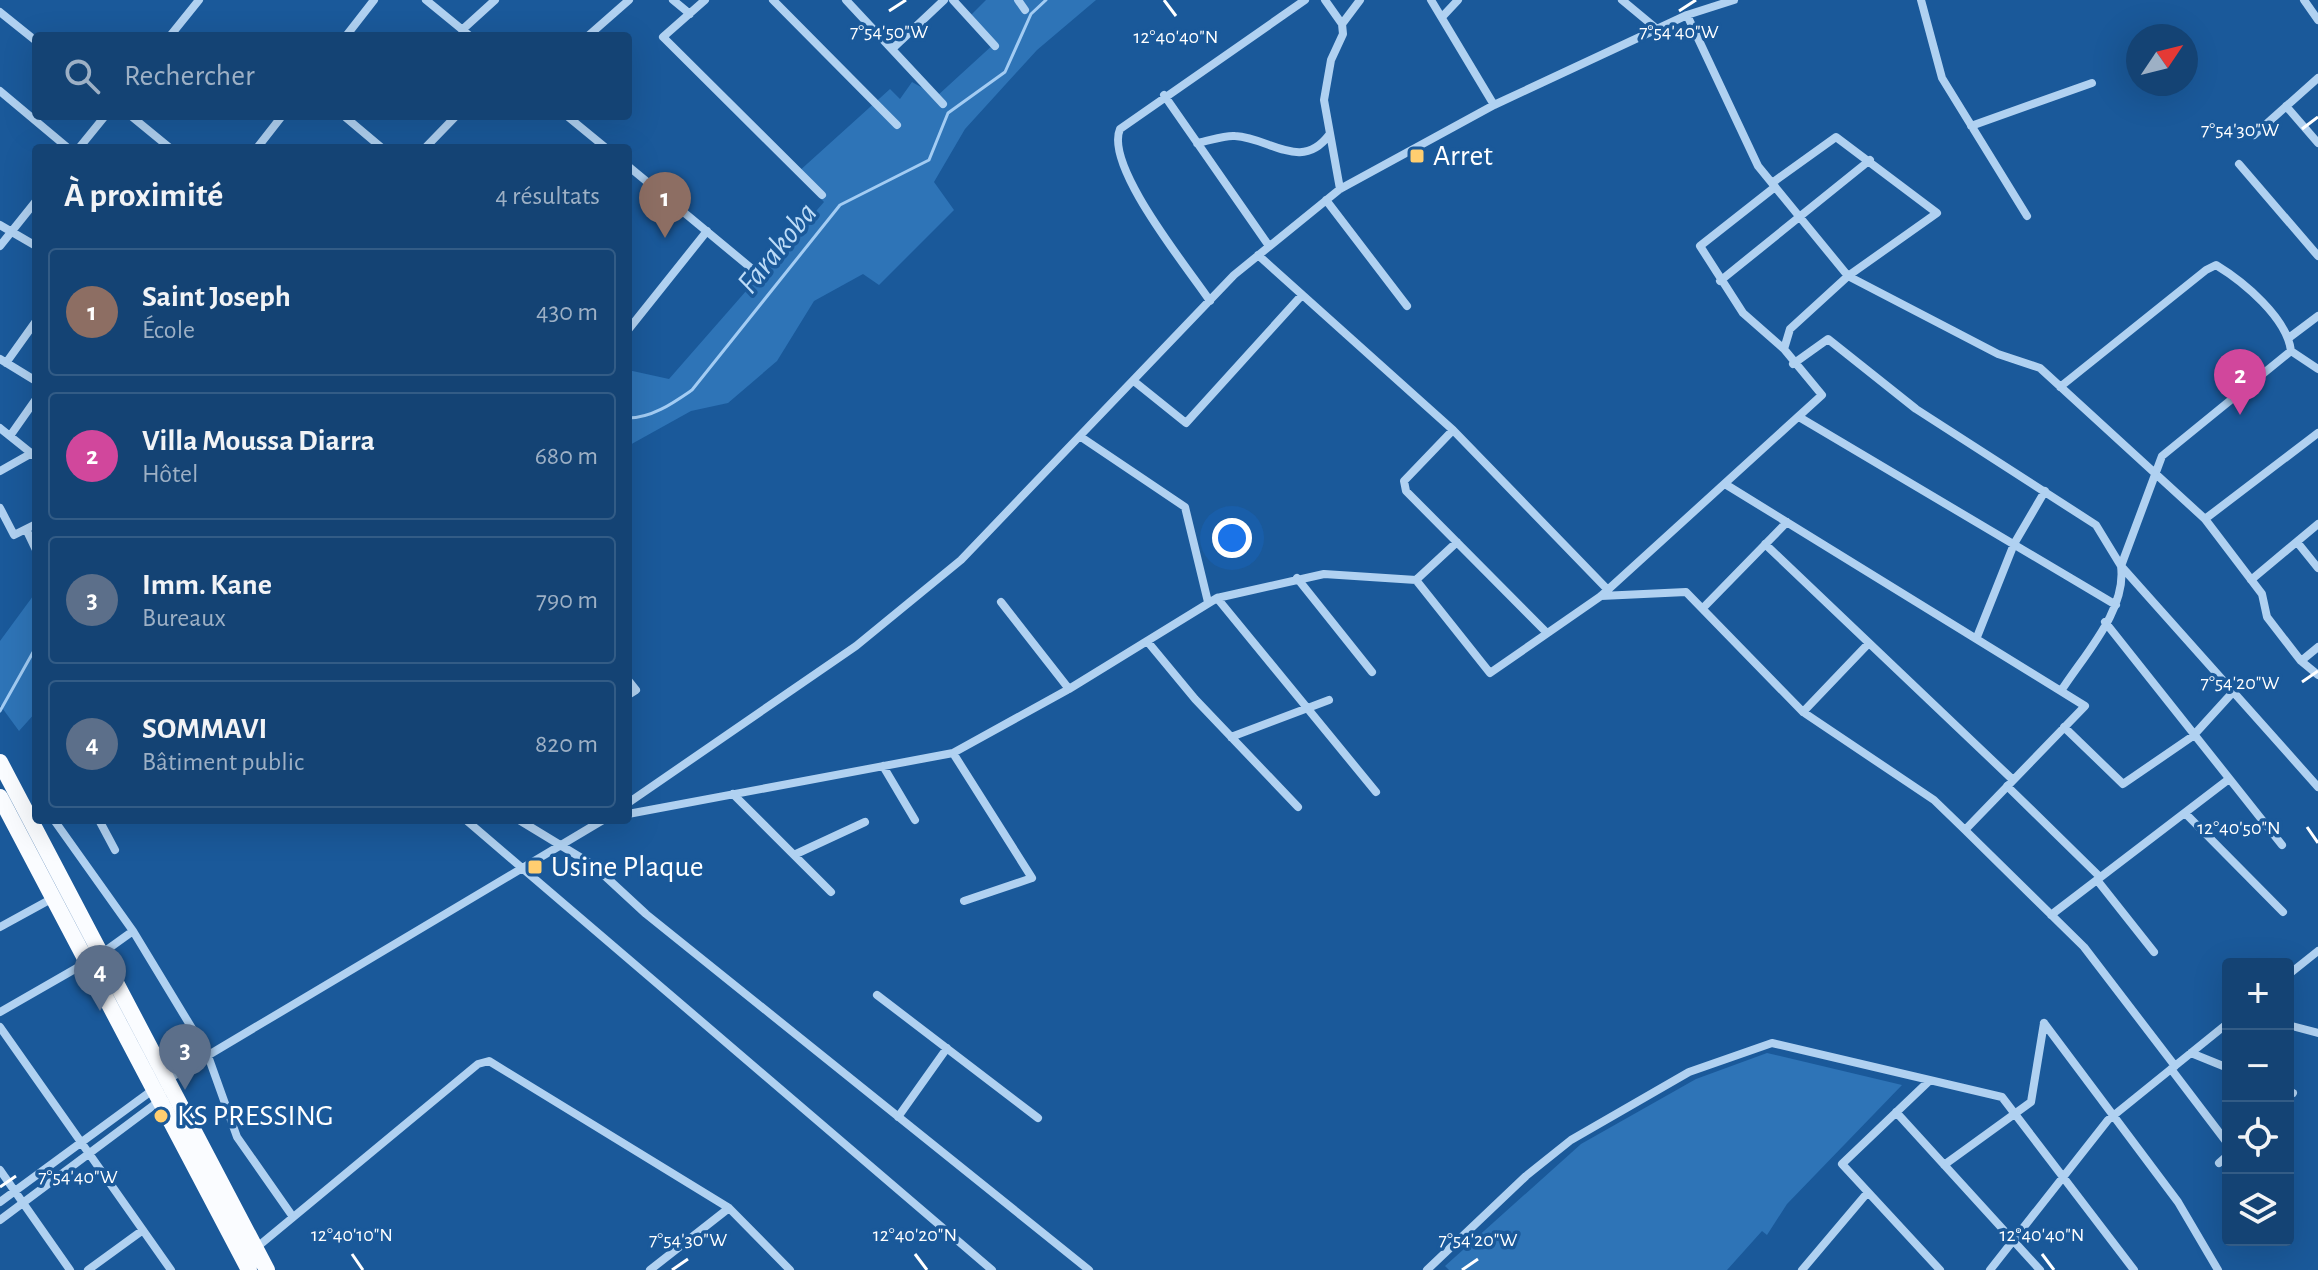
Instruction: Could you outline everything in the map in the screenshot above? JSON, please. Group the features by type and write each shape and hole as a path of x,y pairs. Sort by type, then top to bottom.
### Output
{"main road":[{"path":"4,769 32,818"},
{"path":"0,797 53,898 94,958"},
{"path":"35,824 94,958 164,1090 267,1270"},
{"path":"164,1090 249,1270"}],"street":[{"path":"173,32 199,0"},
{"path":"349,32 374,0"},
{"path":"426,0 465,32"},
{"path":"462,30 495,0"},
{"path":"593,32 629,0"},
{"path":"673,0 690,14"},
{"path":"705,0 663,37 822,195"},
{"path":"773,0 897,125"},
{"path":"846,0 943,104"},
{"path":"892,49 944,0"},
{"path":"953,0 995,46"},
{"path":"1018,0 1025,10"},
{"path":"1210,301 1123,168 1116,137 1120,129 1164,95 1305,0"},
{"path":"1325,0 1342,24 1343,34 1325,83 1329,135 1340,189"},
{"path":"1342,24 1360,0"},
{"path":"1431,0 1494,105"},
{"path":"1443,16 1458,0"},
{"path":"1622,0 1657,29"},
{"path":"1689,0 1691,13 1758,166 1848,276 1998,354 2040,368 2205,519 2262,594 2267,617 2301,661 2318,675"},
{"path":"632,800 856,646 961,560 1210,301 1258,255 1340,189 1494,105 1691,13 1734,0"},
{"path":"1921,0 1942,78 2027,216"},
{"path":"2304,0 2318,20"},
{"path":"0,12 32,38"},
{"path":"2254,135 2318,78"},
{"path":"1971,126 2092,83"},
{"path":"0,91 32,118"},
{"path":"1164,95 1269,246"},
{"path":"2286,106 2318,143"},
{"path":"35,120 63,144"},
{"path":"82,144 102,120"},
{"path":"136,120 165,144"},
{"path":"260,144 279,120"},
{"path":"349,120 377,144"},
{"path":"429,144 452,120"},
{"path":"572,120 601,144"},
{"path":"1197,143 1234,136 1294,155 1320,147 1329,135"},
{"path":"1416,580 1490,673 1604,593 1822,395 1793,364 1784,349 1743,313 1700,246 1836,137 1937,213 1848,276 1790,329 1784,349"},
{"path":"1720,281 1870,160"},
{"path":"2239,164 2318,256"},
{"path":"632,169 757,273"},
{"path":"1326,200 1407,306"},
{"path":"0,246 32,206"},
{"path":"0,225 32,244"},
{"path":"632,325 707,231"},
{"path":"1258,255 1453,430 1604,593 1686,592 1803,712 1934,800 2084,947 2222,1136"},
{"path":"2060,387 2216,265 2255,296 2290,337 2291,351"},
{"path":"1135,382 1186,423 1302,295"},
{"path":"2290,337 2318,316"},
{"path":"32,326 3,361 32,379"},
{"path":"1793,364 1828,339 1916,409 2096,525 2121,566 2318,787"},
{"path":"2291,351 2318,369"},
{"path":"2061,691 2116,605 2123,581 2121,566 2162,456 2291,351"},
{"path":"10,436 32,405"},
{"path":"1799,417 2116,605"},
{"path":"0,428 32,453"},
{"path":"1453,430 1404,481 1406,491 1547,633"},
{"path":"2205,519 2318,433"},
{"path":"1081,437 1185,507 1212,600 1376,792"},
{"path":"0,471 32,456"},
{"path":"1725,484 2085,706 1965,830"},
{"path":"1977,637 2014,544 2045,491"},
{"path":"0,508 14,535 32,526"},
{"path":"1703,608 1787,522"},
{"path":"2251,580 2318,524"},
{"path":"26,529 32,542"},
{"path":"632,813 953,753 1069,689 1212,600 1324,574 1416,580 1457,542"},
{"path":"2297,542 2318,568"},
{"path":"1765,544 2010,783 2098,879 2154,952"},
{"path":"1297,578 1372,672"},
{"path":"1001,602 1069,689"},
{"path":"2105,622 2282,845"},
{"path":"1147,641 1231,737 1298,807"},
{"path":"1803,712 1868,644"},
{"path":"2301,661 2318,647"},
{"path":"2064,727 2123,784 2193,736 2233,692"},
{"path":"1231,737 1329,700"},
{"path":"953,753 1032,878 964,901"},
{"path":"883,766 915,820"},
{"path":"2051,915 2229,779"},
{"path":"733,794 831,892"},
{"path":"2185,813 2283,912"},
{"path":"796,854 865,822"},
{"path":"57,824 133,931 207,1053 237,1137 293,1217"},
{"path":"101,824 115,850"},
{"path":"471,824 992,1270"},
{"path":"525,824 593,865 646,914 1089,1270"},
{"path":"0,1220 90,1156 187,1067 207,1053 597,824"},
{"path":"0,927 53,898"},
{"path":"0,1012 94,958 133,931"},
{"path":"2294,970 2318,951"},
{"path":"877,995 1038,1118"},
{"path":"1944,1165 2031,1102 2044,1023 2178,1202 2218,1270"},
{"path":"0,1027 171,1270"},
{"path":"2294,1027 2318,1033"},
{"path":"1990,1270 2113,1115 2222,1028"},
{"path":"1427,1270 1526,1176 1571,1140 1689,1072 1772,1043 2002,1097 2134,1270"},
{"path":"898,1117 947,1048"},
{"path":"2191,1053 2222,1066"},
{"path":"256,1248 478,1064 489,1061 500,1064 729,1208 786,1269"},
{"path":"1928,1082 1842,1164 1940,1270"},
{"path":"0,1202 164,1090"},
{"path":"1896,1112 2040,1270"},
{"path":"2219,1163 2222,1160"},
{"path":"0,1170 70,1270"},
{"path":"1802,1270 1868,1192"},
{"path":"650,1270 729,1208"},
{"path":"88,1270 143,1230"}],"shaded area":[{"path":"986,0 1096,0 1037,50 965,129 934,182 954,210 879,285 863,274 814,301 777,361 728,403 691,411 632,444 632,371 669,379 824,202 797,173 890,89 900,99 912,82 937,96 995,43 968,18"},
{"path":"32,597 32,716 19,731 0,705 0,641"},
{"path":"1767,1053 1902,1085 1787,1204 1767,1235 1762,1231 1727,1270 1449,1270 1445,1266 1581,1144 1696,1079"}],"waterway":[{"name":"Farakoba","path":"632,418 654,413 692,390 840,205 929,160 948,113 1005,72 1031,14 1046,0"},
{"name":"Farakoba","path":"0,711 32,654"}],"place":[{"name":"Arret","path":"1417,156"},
{"name":"Saint Joseph","path":"665,238"},
{"name":"Villa Moussa Diarra","path":"2240,415"},
{"name":"Usine Plaque","path":"535,867"},
{"name":"SOMMAVI","path":"100,1011"},
{"name":"Imm. Kane","path":"185,1090"},
{"name":"KS PRESSING","path":"161,1116"}]}
